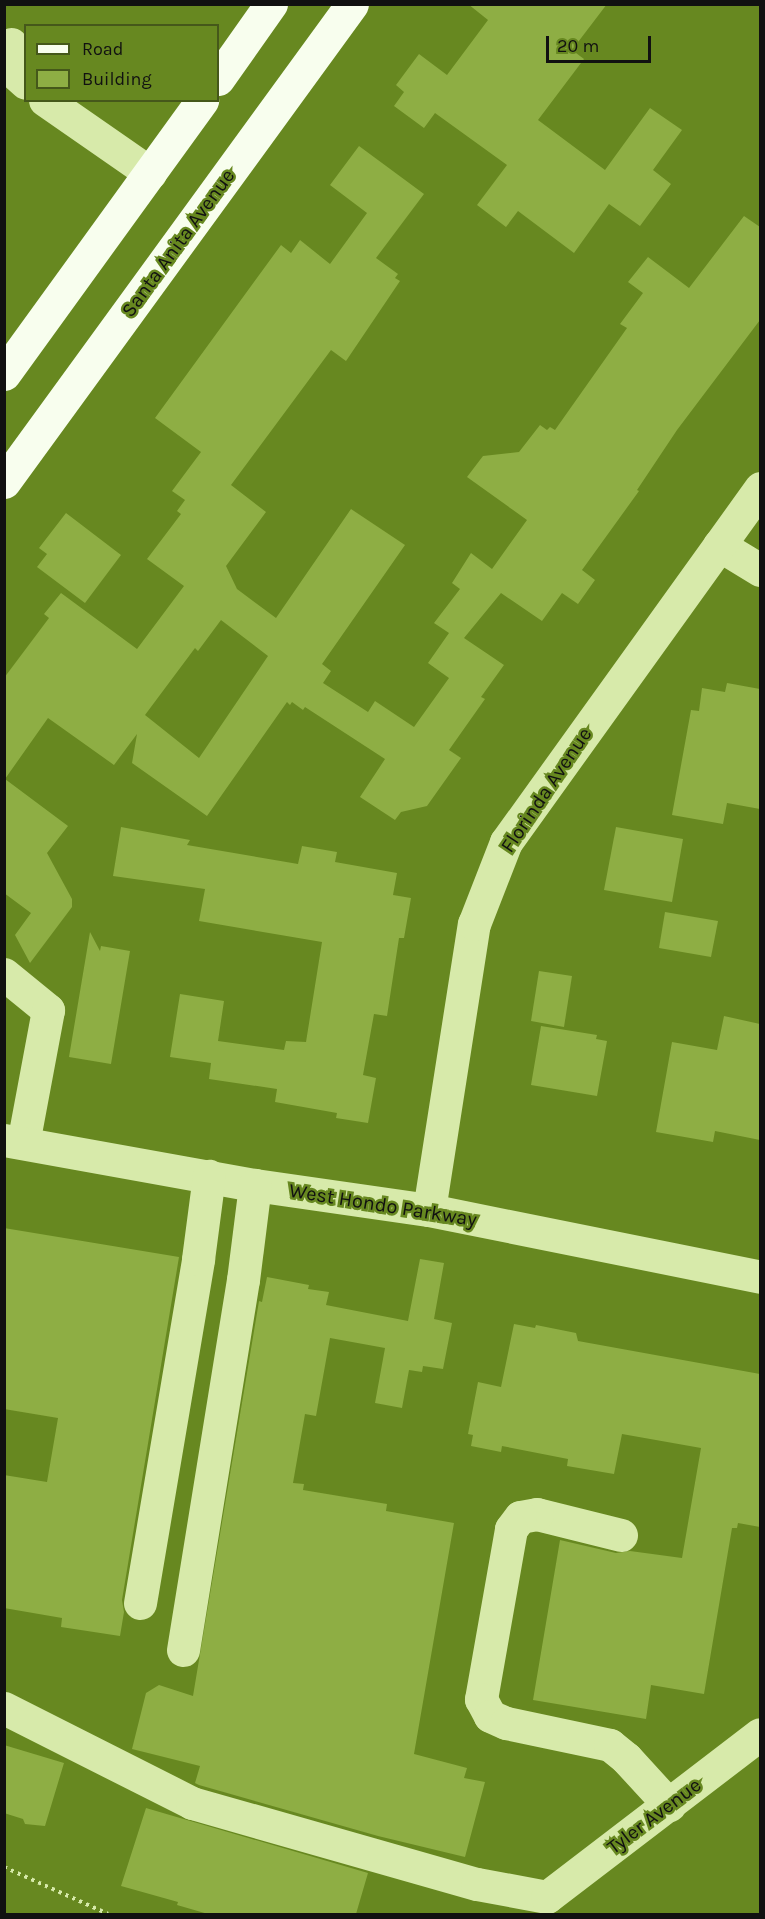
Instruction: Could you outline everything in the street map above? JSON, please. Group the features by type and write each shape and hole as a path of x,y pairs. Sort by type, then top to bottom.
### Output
{"main road":[{"path":"219,78 271,4"},
{"name":"Santa Anita Avenue","path":"4,482 352,4"},
{"path":"4,374 201,102"}],"street":[{"path":"11,44 7,66 24,81"},
{"path":"48,102 150,173"},
{"name":"Florinda Avenue","path":"429,1210 474,924 506,842 760,488"},
{"path":"718,545 760,570"},
{"path":"4,974 48,1010 14,1142"},
{"name":"West Hondo Parkway","path":"14,1142 255,1185 429,1210 760,1276"},
{"path":"140,1604 198,1259 209,1176"},
{"path":"183,1650 243,1280 255,1185"},
{"path":"621,1535 537,1514 520,1517 511,1529 480,1699 490,1716 506,1723 610,1745 626,1758 669,1805"},
{"name":"Tyler Avenue","path":"4,1708 192,1803 477,1884 547,1897 760,1734"}],"path":[{"path":"4,1867 108,1914"}],"building":[{"path":"468,4 607,4 572,50 584,59 538,120 605,170 650,108 682,130 653,170 671,184 640,226 609,204 574,253 518,211 506,227 477,205 507,165 435,113 424,128 394,106 404,92 396,85 419,54 447,75 488,20"},
{"path":"359,146 424,194 376,258 398,274 395,278 400,281 346,361 331,350 231,485 266,512 226,566 237,589 276,618 351,509 405,545 322,664 331,671 323,683 368,712 375,701 414,727 449,678 428,663 449,633 434,623 460,589 452,583 471,553 492,569 527,520 467,477 483,456 519,452 540,425 547,430 550,427 555,430 627,328 620,324 643,293 628,282 648,257 689,288 744,216 760,227 760,320 677,430 637,490 639,491 582,570 595,580 578,604 562,593 542,621 501,593 464,638 504,665 481,697 485,699 449,750 461,758 427,806 401,812 395,820 360,797 385,759 305,707 303,710 292,702 290,705 287,702 207,816 132,763 137,734 114,765 48,718 5,779 68,826 47,853 72,899 72,907 30,963 15,935 31,913 4,893 4,678 49,618 44,614 61,593 137,649 184,586 147,559 181,514 177,511 185,500 172,491 201,452 155,418 281,245 291,253 300,240 330,264 367,213 330,185","holes":["221,620 268,656 199,758 145,715 195,648 198,651"]},
{"path":"66,513 121,555 85,603 37,567 47,554 39,548"},
{"path":"727,683 760,689 760,809 727,803 723,824 672,815 691,710 699,711 702,688 725,692"},
{"path":"121,827 190,840 187,845 298,864 302,846 337,852 335,862 397,873 393,895 411,898 404,938 399,938 387,1016 374,1014 363,1075 376,1078 368,1123 336,1118 337,1113 275,1102 277,1089 209,1079 211,1063 170,1057 180,994 224,1001 218,1041 284,1050 286,1041 306,1042 322,942 199,921 205,889 113,876"},
{"path":"616,827 683,839 672,902 604,890"},
{"path":"665,912 718,921 711,957 659,948"},
{"path":"90,932 100,951 101,946 130,951 111,1064 69,1057"},
{"path":"539,971 572,976 564,1027 531,1021"},
{"path":"724,1016 760,1024 760,1140 715,1131 713,1142 656,1132 672,1042 717,1050"},
{"path":"541,1026 597,1035 596,1039 607,1041 597,1096 531,1085"},
{"path":"4,1228 179,1257 122,1600 124,1612 120,1636 61,1627 62,1618 4,1608 4,1475 47,1482 58,1418 4,1409"},
{"path":"420,1259 444,1263 434,1319 452,1323 443,1369 423,1366 422,1372 409,1370 402,1408 375,1403 385,1348 330,1338 316,1416 305,1414 293,1483 304,1484 303,1490 387,1504 386,1511 454,1523 414,1754 467,1768 464,1778 485,1782 465,1857 378,1836 199,1785 195,1783 200,1766 132,1749 146,1693 159,1685 193,1696 259,1301 262,1302 267,1277 309,1285 308,1289 329,1292 326,1305 408,1321"},
{"path":"514,1324 535,1328 536,1325 576,1333 578,1341 760,1374 760,1527 738,1523 737,1528 732,1528 704,1694 651,1685 646,1719 533,1700 560,1540 616,1553 630,1551 682,1558 701,1448 622,1434 614,1474 567,1466 568,1459 502,1446 501,1452 471,1446 473,1435 468,1434 478,1382 501,1387"},
{"path":"4,1745 64,1763 45,1826 25,1824 23,1819 4,1813"},
{"path":"146,1808 368,1873 356,1914 208,1914 177,1905 178,1902 121,1886"}]}
